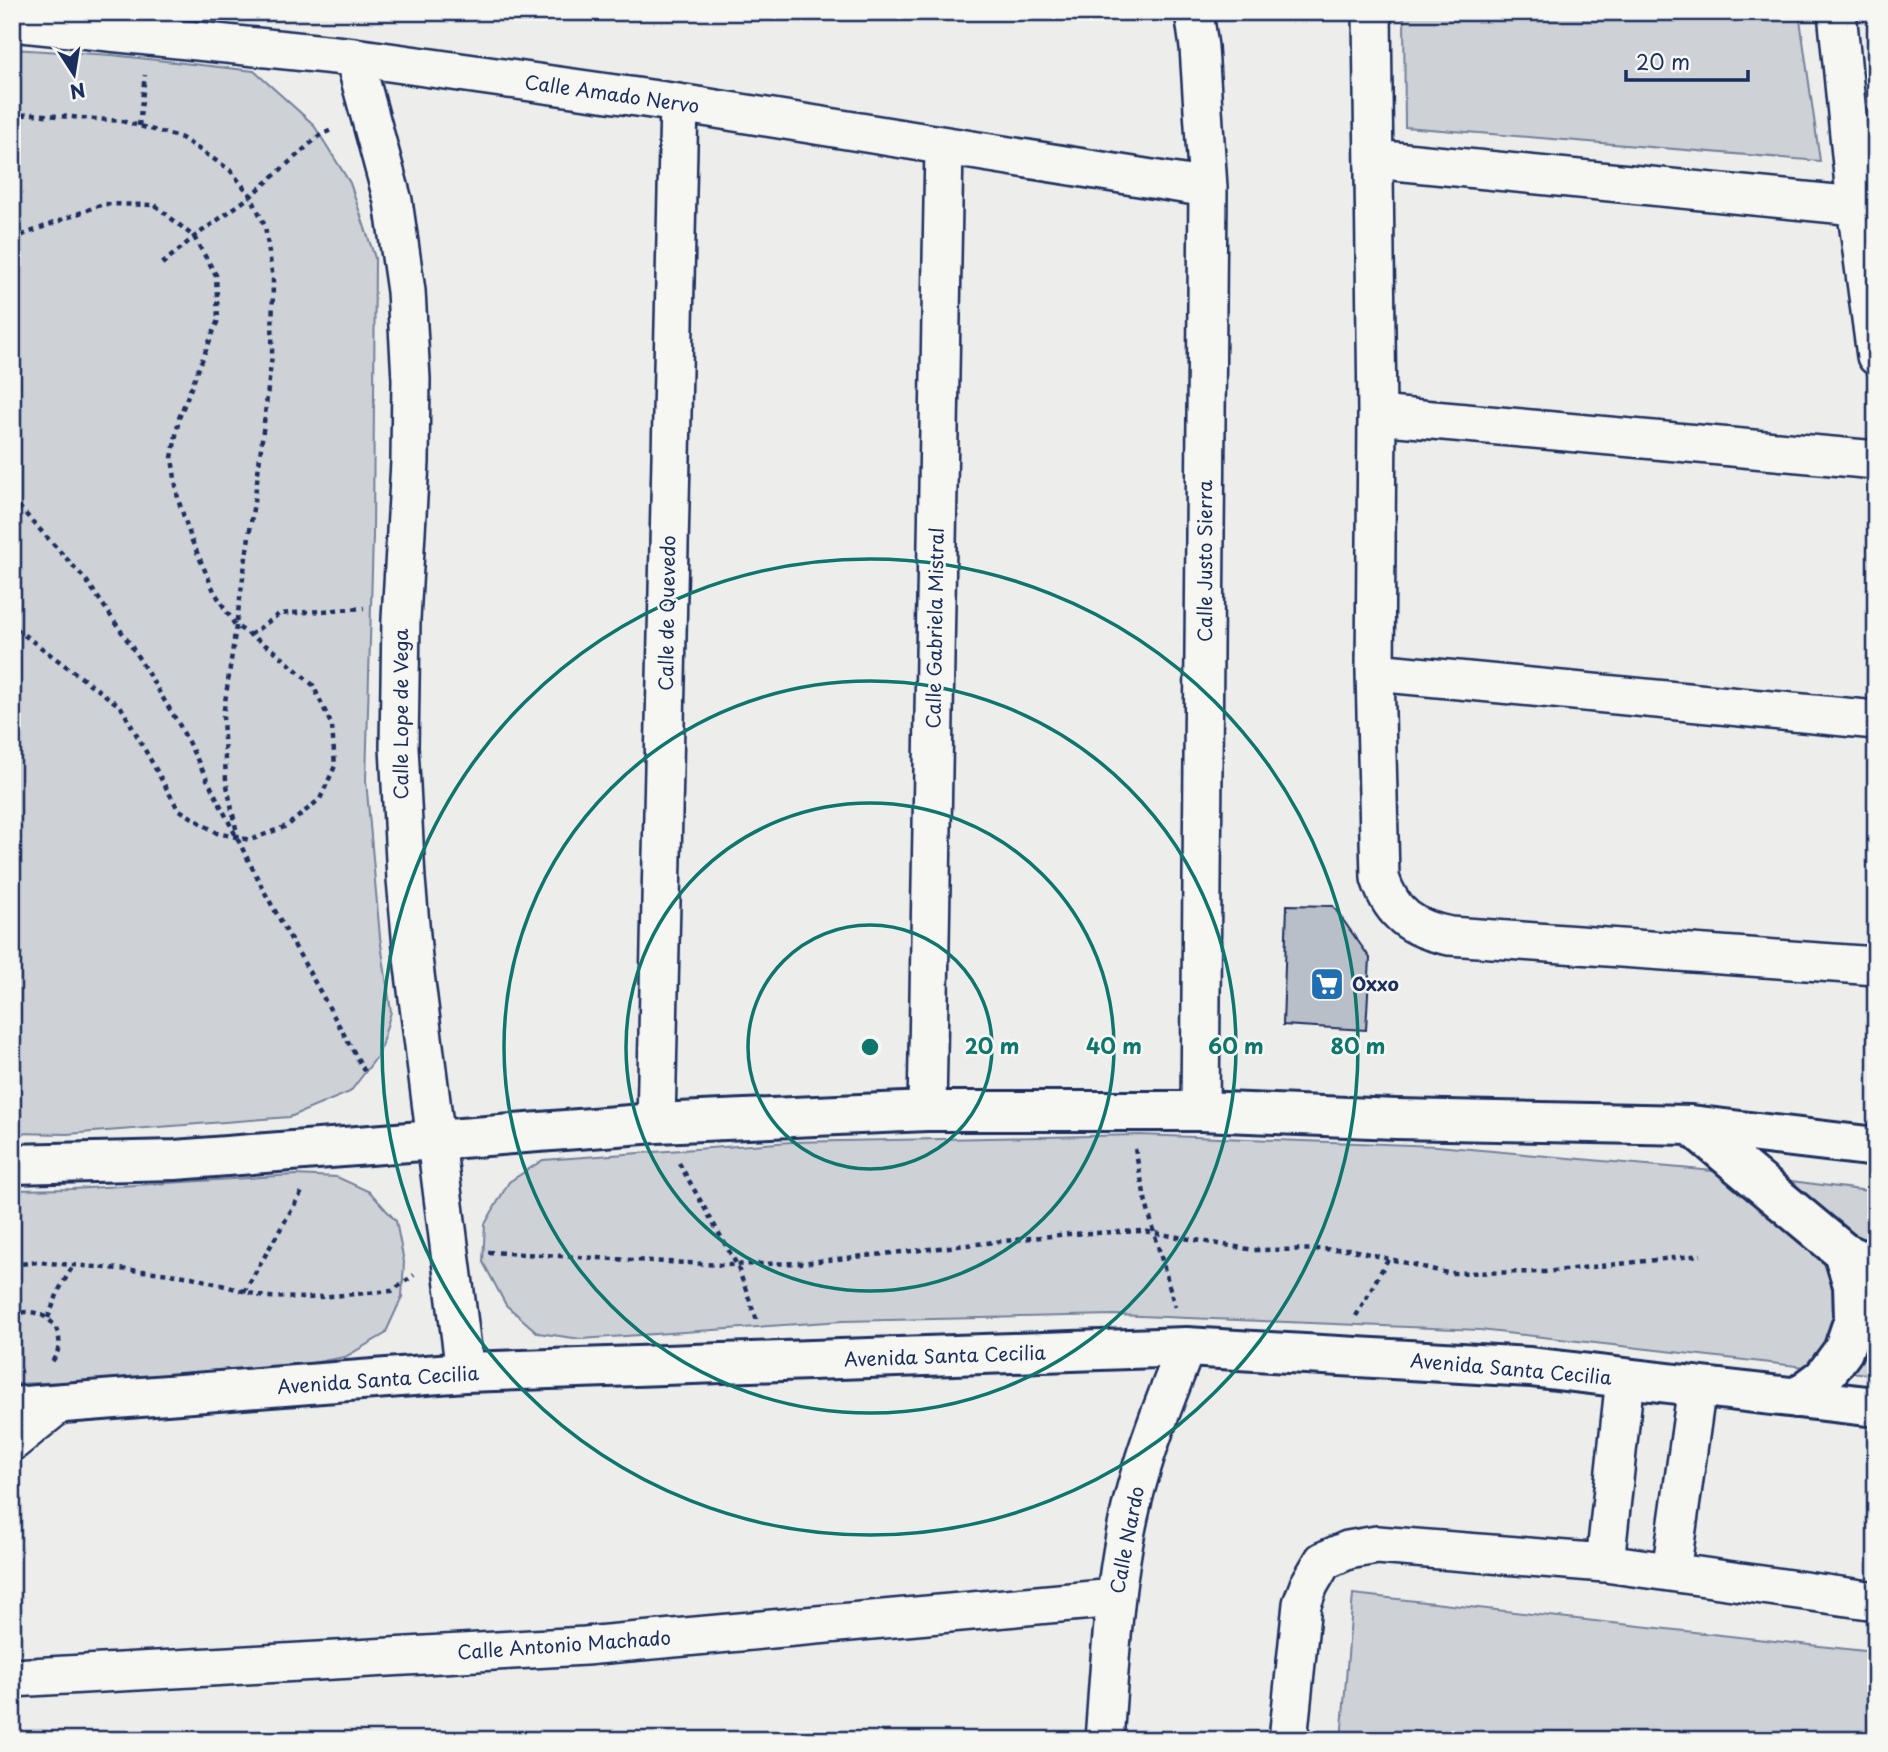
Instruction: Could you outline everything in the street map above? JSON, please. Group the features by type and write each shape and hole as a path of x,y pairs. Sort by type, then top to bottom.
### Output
{"street":[{"name":"Calle Justo Sierra","path":"1194,12 1199,47 1208,188 1200,1111"},
{"path":"1372,12 1377,415 1375,672 1380,877 1385,895 1410,923 1428,932 1450,936 1876,966"},
{"path":"1836,12 1862,117 1864,168 1856,206 1876,356"},
{"name":"Calle Amado Nervo","path":"12,22 354,57 679,103 1208,188"},
{"name":"Calle Lope de Vega","path":"354,57 393,201 406,291 411,379 410,449 401,619 399,747 406,879 413,958 465,1373"},
{"name":"Calle de Quevedo","path":"656,1123 679,103"},
{"name":"Calle Gabriela Mistral","path":"927,1111 944,146"},
{"path":"1374,159 1856,206"},
{"path":"1377,415 1876,460"},
{"path":"1375,672 1876,720"},
{"path":"12,1164 175,1160 656,1123 927,1111 1200,1111 1396,1119 1691,1125 1876,1147"},
{"path":"1691,1125 1859,1260 1853,1285 1854,1319 1843,1350 1823,1378 1796,1398"},
{"name":"Avenida Santa Cecilia","path":"12,1407 465,1373 1186,1347 1530,1367 1876,1407"},
{"name":"Calle Nardo","path":"1104,1740 1115,1598 1126,1533 1140,1474 1186,1347"},
{"path":"1605,1563 1625,1378"},
{"path":"1671,1572 1697,1387"},
{"path":"12,1443 58,1404"},
{"path":"1288,1740 1302,1605 1309,1585 1323,1561 1348,1550 1377,1545 1605,1563 1876,1601"},
{"name":"Calle Antonio Machado","path":"12,1678 585,1646 1115,1598"}],"path":[{"path":"139,126 149,36"},
{"path":"162,264 251,196 320,135 371,112"},
{"path":"12,116 32,114 122,121 182,138 230,170 251,196 265,226 273,279 272,355 223,716 226,781 238,838"},
{"path":"12,239 103,204 155,205 194,237 216,275 218,320 179,418 172,458 178,499 192,541 214,591 235,625 276,652 313,685 332,726 335,766 320,799 287,826 250,840 217,833 178,810 121,708 12,626"},
{"path":"12,421 17,460 12,475"},
{"path":"12,499 86,580 130,644 180,726 264,891 365,1072"},
{"path":"250,635 279,614 372,607"},
{"path":"1128,1111 1142,1184 1186,1347"},
{"path":"656,1123 737,1265 771,1362"},
{"path":"244,1292 294,1209 323,1148"},
{"path":"12,1265 38,1262 74,1264 192,1277 265,1297 307,1298 392,1291 450,1249 602,1260 737,1265 800,1263 1069,1234 1143,1231 1254,1250 1349,1249 1447,1273 1545,1272 1701,1255"},
{"path":"1333,1356 1388,1259"},
{"path":"48,1318 59,1290 74,1264"},
{"path":"12,1314 31,1311 40,1313 55,1326 60,1347 50,1366"}],"shaded area":[{"path":"1404,12 1799,12 1820,161 1405,127"},
{"path":"12,49 112,55 254,71 313,124 350,183 375,258 373,536 366,780 380,937 391,1012 379,1054 350,1092 290,1117 67,1134 12,1133"},
{"path":"1140,1135 1437,1146 1714,1171 1876,1192 1876,1375 1480,1330 1115,1315 843,1321 581,1339 538,1333 506,1305 483,1262 485,1224 509,1182 543,1160 791,1142"},
{"path":"295,1175 337,1177 370,1192 396,1221 404,1262 402,1297 385,1334 345,1357 295,1366 97,1381 12,1384 12,1190 72,1189"},
{"path":"1353,1594 1873,1652 1874,1740 1341,1740"}],"building":[{"name":"Oxxo","path":"1287,905 1333,906 1370,958 1366,1030 1283,1025"}],"place":[{"name":"Oxxo","path":"1327,984"}]}
